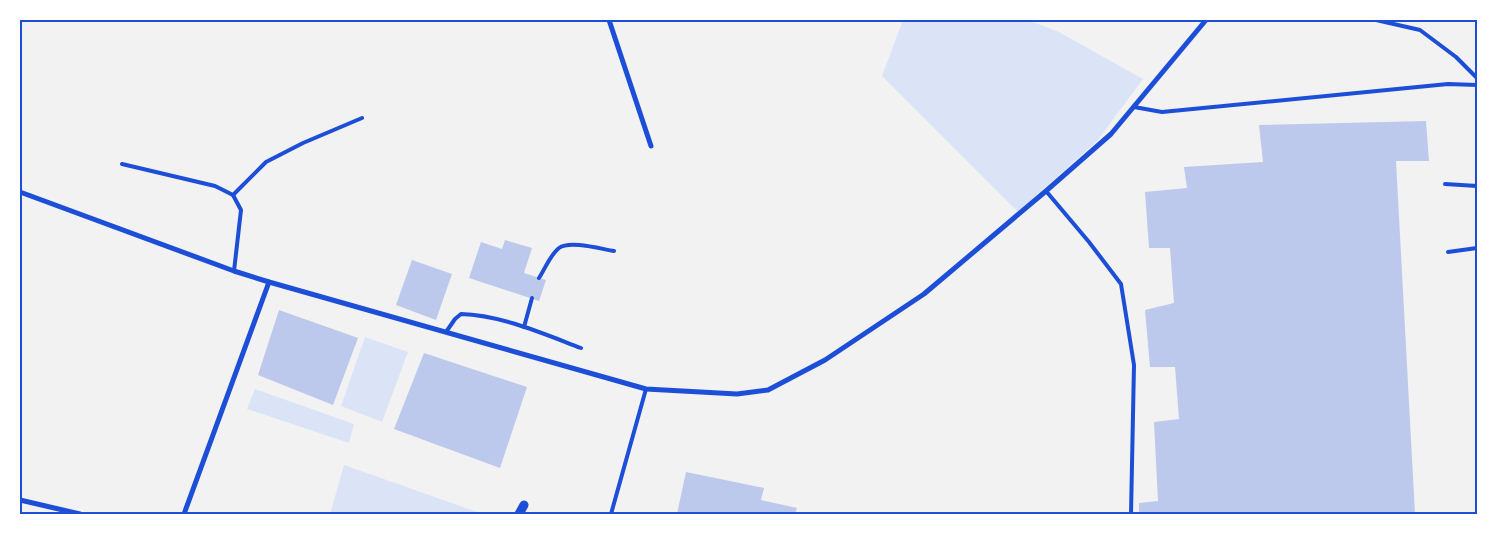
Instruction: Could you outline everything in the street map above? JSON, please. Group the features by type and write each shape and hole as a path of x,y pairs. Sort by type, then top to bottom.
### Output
{"street":[{"path":"609,20 651,146"},
{"path":"20,192 234,271 646,389 737,394 768,390 825,360 924,294 1046,191 1111,134 1206,20"},
{"path":"184,514 269,282"},
{"path":"20,500 80,514"},
{"path":"519,514 524,505 524,514"}],"lane":[{"path":"1376,20 1420,30 1456,57 1477,78"},
{"path":"1134,107 1162,112 1448,84 1477,86"},
{"path":"234,195 266,162 303,143 362,118"},
{"path":"122,164 215,186 234,195 241,210 234,271"},
{"path":"1446,184 1477,186"},
{"path":"1046,191 1121,284 1134,365 1131,514"},
{"path":"539,278 552,256 560,248 573,245 614,251"},
{"path":"1448,252 1477,248"},
{"path":"524,327 532,298"},
{"path":"446,332 461,314 473,314 524,327 581,348"},
{"path":"611,514 646,389"}],"shaded area":[{"path":"903,20 1027,20 1057,31 1143,79 1097,141 1018,212 882,76"},
{"path":"365,337 408,352 382,422 341,406"},
{"path":"255,389 354,424 349,443 247,409"},
{"path":"344,465 483,514 330,514"}],"building":[{"path":"1426,121 1429,161 1396,161 1415,514 1139,514 1139,503 1158,501 1154,422 1179,419 1175,367 1150,367 1145,310 1174,303 1170,248 1149,248 1145,192 1187,188 1184,167 1263,162 1259,125"},
{"path":"505,240 532,248 524,273 546,280 539,301 469,278 481,242 502,249"},
{"path":"412,260 452,274 436,320 396,305"},
{"path":"279,310 358,338 333,405 258,375"},
{"path":"424,353 527,387 500,468 394,429"},
{"path":"686,472 764,488 761,500 797,508 795,514 677,514"}]}
